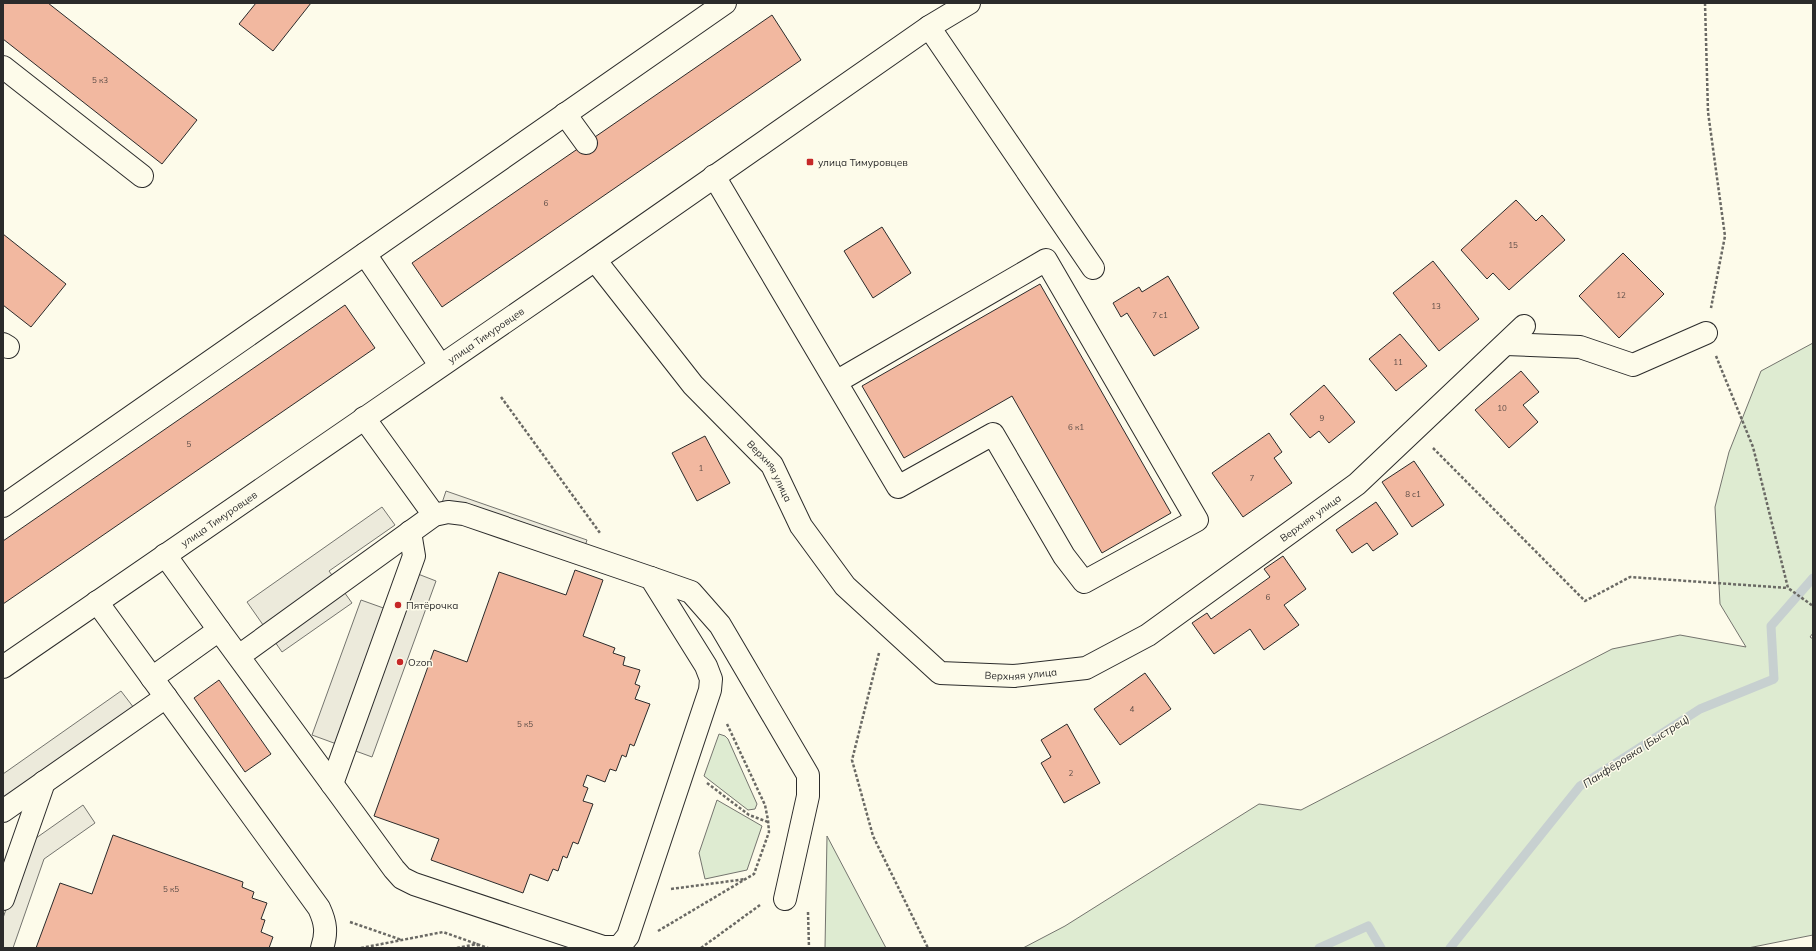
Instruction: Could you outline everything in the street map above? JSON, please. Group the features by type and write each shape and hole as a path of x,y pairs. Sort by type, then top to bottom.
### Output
{"street":[{"path":"3,506 725,3"},
{"name":"улица Тимуровцев","path":"3,667 440,365 595,260 930,27 969,3"},
{"path":"930,27 1093,268"},
{"path":"3,67 142,176"},
{"path":"565,114 586,143"},
{"path":"714,176 898,487 993,434 1064,556 1084,582 1197,520 1046,260 836,382"},
{"path":"365,254 440,365"},
{"name":"Верхняя улица","path":"595,260 693,385 772,465 801,526 845,586 940,673 1014,676 1086,668 1148,635 1272,547 1357,484 1524,326"},
{"path":"1506,344 1580,347 1632,365 1706,333"},
{"path":"364,418 434,515"},
{"path":"239,656 434,515 448,512 464,514 691,592 720,625 808,774 808,796 785,899"},
{"path":"332,784 414,556 410,532"},
{"path":"165,555 402,878 414,884 603,947 619,947 628,936 710,690 711,679 706,666 651,578"},
{"path":"97,602 321,912 326,923 325,938 322,948"},
{"path":"152,678 219,630"},
{"path":"3,811 166,697"},
{"path":"3,899 44,782"}],"path":[{"path":"1705,3 1708,112 1725,236 1706,333 1753,448 1788,588"},
{"path":"502,397 607,543 601,561"},
{"path":"1414,430 1585,601 1630,577 1788,588 1813,606"},
{"path":"887,624 852,760 873,836 928,948"},
{"path":"652,932 659,931 754,874 769,832 765,805 710,690"},
{"path":"705,782 749,815 768,823"},
{"path":"668,889 748,878"},
{"path":"700,948 760,907 762,900"},
{"path":"321,912 402,940"},
{"path":"361,948 442,932 488,948"},
{"path":"457,948 477,944"},
{"path":"477,944 480,948"}],"green space":[{"path":"1813,343 1813,633 1810,637 1813,639 1813,935 1748,948 1023,948 1065,926 1259,804 1301,810 1612,649 1680,635 1746,647 1720,604 1715,507 1729,452 1761,371"},
{"path":"719,734 728,739 757,804 755,809 748,810 704,776"},
{"path":"717,800 762,826 747,870 705,879 699,853"},
{"path":"827,836 886,948 825,948"}],"shaded area":[{"path":"446,491 587,540 583,552 442,503"},
{"path":"382,507 395,525 329,571 352,603 282,652 247,602"},
{"path":"418,574 436,581 372,757 312,735 361,600 403,615"},
{"path":"121,691 134,708 3,801 3,774"},
{"path":"83,805 95,823 44,859 13,948 3,948 3,918 29,843"}],"building":[{"path":"3,3 48,3 197,120 162,164 3,39"},
{"path":"256,3 311,3 273,51 239,24"},
{"path":"772,15 801,60 442,307 412,263"},
{"path":"1516,200 1536,221 1542,215 1565,240 1509,290 1493,273 1487,279 1461,250"},
{"path":"882,227 911,273 873,298 844,251"},
{"path":"3,234 66,284 31,327 3,305"},
{"path":"1623,253 1664,294 1619,338 1579,296"},
{"path":"1433,261 1479,319 1439,351 1393,293"},
{"path":"1168,276 1199,328 1154,356 1127,313 1121,317 1113,303 1139,287 1142,292"},
{"path":"1040,284 1171,513 1102,553 1012,396 904,458 862,386"},
{"path":"345,305 375,348 3,604 3,541"},
{"path":"1400,334 1427,366 1396,391 1369,359"},
{"path":"1521,371 1539,392 1523,405 1538,422 1509,448 1475,410"},
{"path":"1324,385 1355,422 1329,443 1319,431 1310,438 1290,414"},
{"path":"1269,433 1282,452 1274,458 1292,483 1243,517 1212,473"},
{"path":"705,436 730,483 697,501 672,453"},
{"path":"1414,461 1444,505 1412,527 1382,482"},
{"path":"1376,502 1398,534 1373,551 1367,543 1352,553 1336,530"},
{"path":"1283,556 1306,589 1284,605 1299,625 1264,650 1250,629 1214,654 1192,623 1207,613 1211,619 1270,577 1264,569"},
{"path":"575,570 603,580 583,636 615,648 613,653 625,657 623,665 640,670 635,684 640,686 635,699 650,704 634,746 630,744 626,757 622,755 616,771 610,769 605,782 587,775 583,786 588,788 583,801 593,804 578,844 573,842 567,858 563,856 558,871 553,869 548,881 530,874 523,893 431,860 439,839 374,816 434,650 467,662 499,572 566,595"},
{"path":"1145,673 1171,709 1120,745 1094,709"},
{"path":"219,680 271,754 245,772 194,698"},
{"path":"1067,724 1100,783 1064,803 1041,763 1051,757 1041,740"},
{"path":"113,835 243,882 242,887 254,892 252,898 267,903 261,919 265,920 261,932 273,937 269,948 36,948 60,883 92,894"}],"waterway":[{"name":"Панфёровка (Быстрец)","path":"1450,948 1580,786 1700,709 1774,679 1771,626 1813,578"},
{"name":"Панфёровка (Быстрец)","path":"1319,948 1368,926 1381,948"}],"place":[{"name":"улица Тимуровцев","path":"810,162"},
{"name":"Пятёрочка","path":"398,605"},
{"name":"Ozon","path":"400,662"}]}
